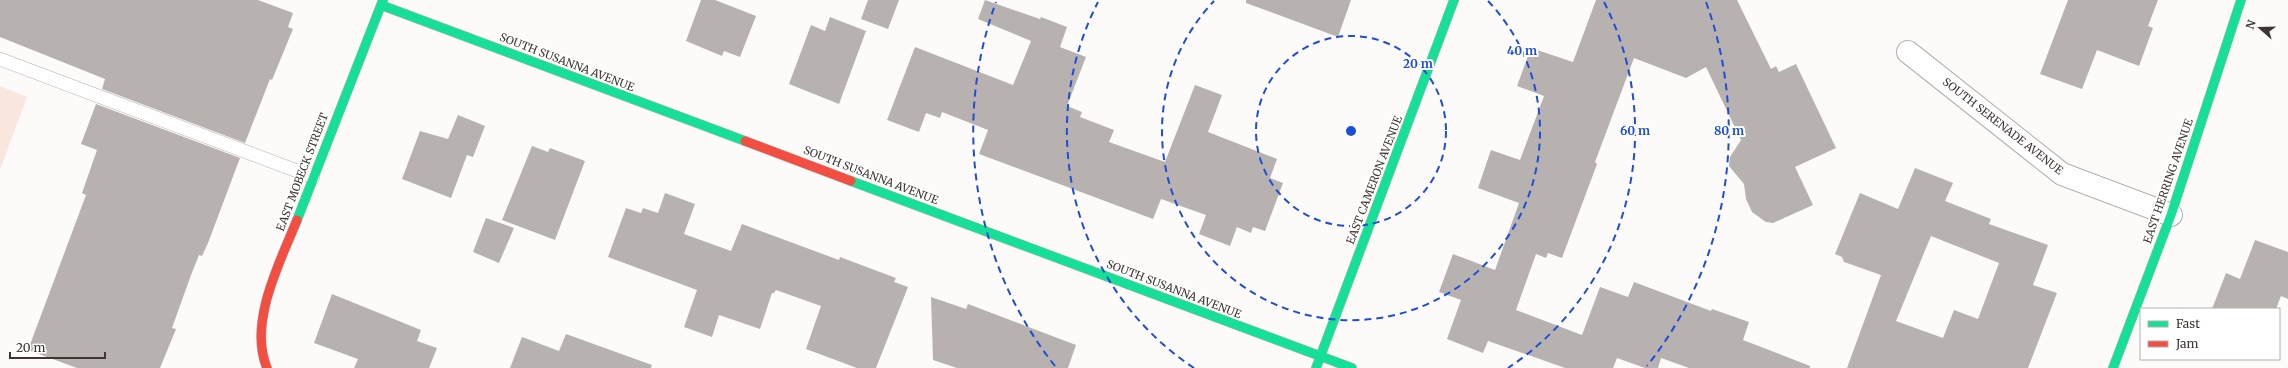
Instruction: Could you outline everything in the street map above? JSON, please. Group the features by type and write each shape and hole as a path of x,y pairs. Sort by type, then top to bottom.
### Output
{"street":[{"name":"EAST CAMERON AVENUE","path":"1316,368 1454,0"},
{"name":"EAST HERRING AVENUE","path":"2113,368 2171,215 2241,0"},
{"name":"SOUTH SUSANNA AVENUE","path":"382,2 1352,368"},
{"name":"EAST MOBECK STREET","path":"267,368 262,356 262,315 283,254 382,2"},
{"name":"SOUTH SERENADE AVENUE","path":"1908,52 2062,174 2171,215"}],"lane":[{"path":"0,59 313,177"}],"shaded area":[{"path":"0,86 27,97 0,170"}],"building":[{"path":"0,0 258,0 293,13 288,27 293,29 272,80 270,79 245,143 102,89 105,79 0,37"},
{"path":"701,0 715,0 756,16 740,57 724,51 722,56 686,41"},
{"path":"868,0 899,0 888,29 861,19"},
{"path":"985,0 1040,19 1041,17 1067,27 1060,47 1086,57 1067,106 1082,112 1080,117 1114,130 1109,142 1165,162 1195,85 1222,95 1208,132 1277,159 1270,178 1283,183 1265,231 1253,227 1251,233 1237,227 1230,246 1199,234 1206,215 1161,199 1153,219 979,154 988,130 942,112 940,118 926,113 919,132 887,120 915,47 1013,85 1031,41 978,19"},
{"path":"1246,0 1351,0 1338,37 1246,3"},
{"path":"1596,0 1737,0 1771,69 1776,66 1779,72 1796,64 1836,148 1795,167 1813,205 1773,223 1766,222 1752,212 1746,199 1744,184 1729,166 1730,157 1741,140 1706,67 1686,78 1634,58 1595,162 1597,164 1562,258 1548,253 1546,258 1536,254 1516,310 1582,335 1600,287 1628,297 1634,282 1711,311 1712,309 1749,322 1743,340 1810,366 1810,368 1689,368 1661,358 1658,368 1645,368 1617,358 1613,368 1565,368 1488,341 1483,353 1447,339 1461,300 1439,292 1453,254 1495,270 1519,203 1478,188 1491,150 1520,160 1544,96 1517,86 1531,48 1573,62"},
{"path":"2068,0 2158,0 2148,26 2153,28 2139,66 2097,50 2082,89 2040,74"},
{"path":"830,17 866,31 839,104 789,84 811,25 825,31"},
{"path":"96,104 240,158 208,243 202,256 199,255 191,275 172,328 176,329 160,368 77,368 28,350 86,195 82,193 97,150 81,144"},
{"path":"458,115 485,126 473,157 467,155 451,198 402,179 420,131 448,139"},
{"path":"532,146 548,152 550,148 585,161 555,240 502,220"},
{"path":"1915,168 1953,183 1945,201 1991,219 1989,224 2048,245 2033,285 2057,293 2028,368 1847,368 1881,275 1844,262 1842,257 1835,254 1860,193 1898,209","holes":["1931,236 1999,263 1978,319 1954,310 1943,338 1896,321"]},
{"path":"665,193 695,204 684,234 731,251 742,224 839,260 840,257 896,278 894,282 908,287 876,368 857,368 806,349 821,306 776,290 772,293 760,329 719,315 712,337 684,327 697,290 608,257 626,208 641,213 643,208 658,213"},
{"path":"486,218 514,228 499,263 473,252"},
{"path":"2255,240 2288,252 2288,299 2281,296 2276,308 2212,308 2226,273 2240,279"},
{"path":"332,294 421,330 417,341 437,348 429,368 354,368 358,359 314,343"},
{"path":"931,297 966,309 968,304 1076,345 1068,368 957,368 933,360"},
{"path":"566,334 652,365 651,368 510,368 522,337 559,351"}],"traffic: fast":[{"path":"297,220 383,0"},
{"path":"1316,368 1454,0"},
{"path":"2113,368 2171,215 2241,0"},
{"path":"381,5 745,141"},
{"path":"851,181 1352,368"}],"traffic: jam":[{"path":"745,141 851,181"},
{"path":"267,368 262,350 261,332 264,312 268,293 275,273 297,220"}]}
